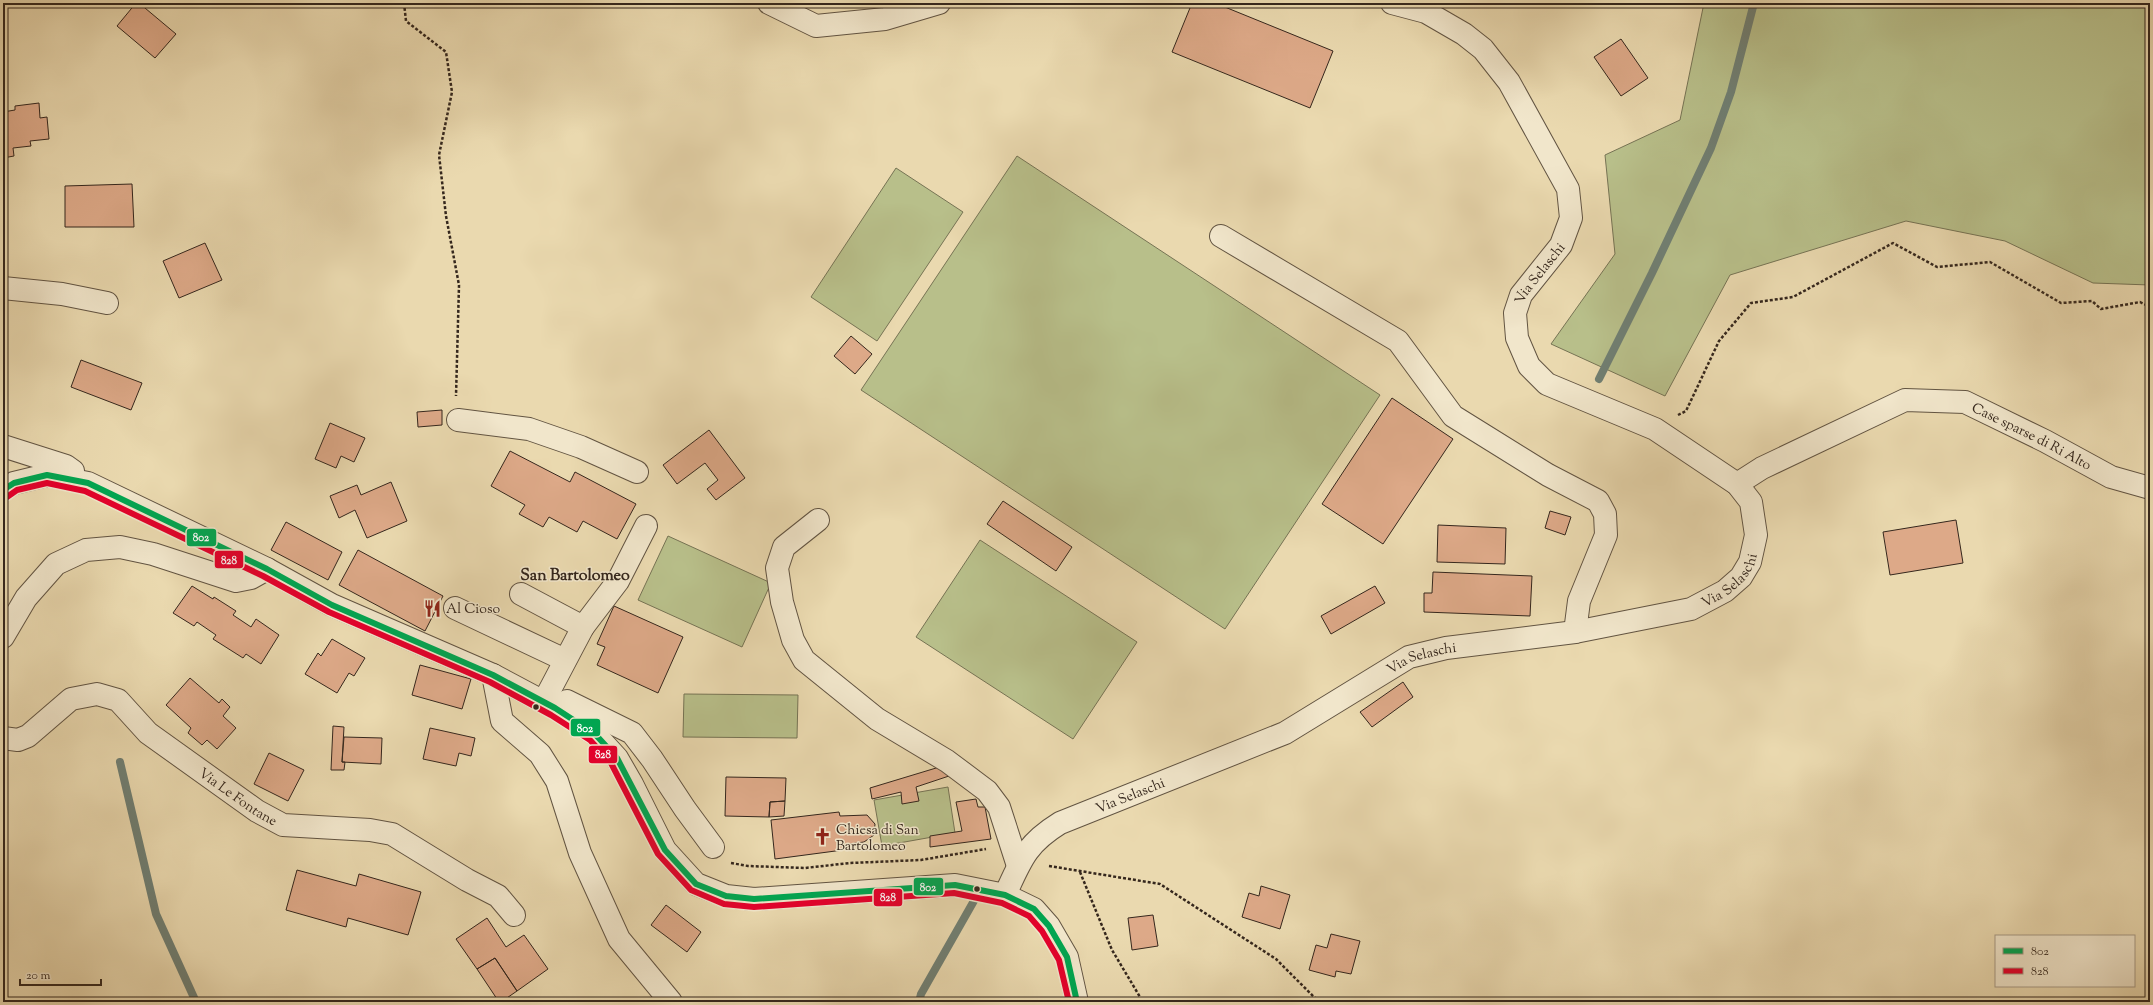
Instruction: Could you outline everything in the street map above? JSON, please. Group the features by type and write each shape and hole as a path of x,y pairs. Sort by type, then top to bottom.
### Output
{"street":[{"path":"769,3 816,26 885,19 939,3"},
{"name":"Via Selaschi","path":"1005,895 1020,861 1041,835 1060,823 1285,733 1409,657 1446,648 1575,632 1691,609 1725,591 1741,577 1750,562 1756,535 1752,502 1737,484 1655,429 1547,384 1529,366 1517,338 1515,313 1521,295 1561,245 1571,218 1568,189 1509,82 1483,50 1464,34 1426,12 1392,3"},
{"path":"1221,236 1398,341 1453,416 1548,475 1598,501 1605,514 1606,535 1579,601 1575,632"},
{"path":"3,288 62,294 108,303"},
{"name":"Case sparse di Ri Alto","path":"1737,484 1762,468 1905,400 1965,402 2112,477 2150,488"},
{"path":"457,412 529,429 581,447 637,472"},
{"path":"3,446 66,466 88,483 267,569 332,605 494,675 550,704 595,734 617,758 632,784 665,850 696,884 726,896 754,898 955,885 1005,895 1034,909 1049,926 1067,957 1076,1002"},
{"path":"3,490 14,483 47,475 88,483"},
{"path":"818,520 784,547 777,568 782,602 793,640 804,660 877,720 947,762 987,791 999,807 1020,861"},
{"path":"550,704 565,660 583,627 618,581 646,526"},
{"path":"3,637 26,598 56,564 86,550 120,547 153,554 236,581 251,578 267,569"},
{"path":"521,594 583,627"},
{"path":"455,608 565,660"},
{"path":"494,675 502,721 540,754 557,781 580,852 619,939 671,1002"},
{"name":"Via Le Fontane","path":"3,738 18,740 28,736 71,699 97,694 118,700 148,733 257,811 283,825 370,830 392,834 467,880 498,896 514,915"},
{"path":"550,704 566,701 632,734 652,759 685,809 713,847"}],"path":[{"path":"404,3 406,21 446,52 452,92 439,155 446,216 459,285 457,412"},
{"path":"1655,429 1686,411 1719,341 1751,303 1793,297 1893,243 1937,267 1990,262 2061,303 2092,301 2101,309 2140,302 2150,307"},
{"path":"713,847 729,863 748,866 805,868 850,863 921,860 986,849 1020,861 1160,884 1276,959 1319,1002"},
{"path":"1080,872 1112,950 1143,1002"}],"green space":[{"path":"1704,3 2150,3 2150,285 2093,283 2005,241 1906,221 1730,275 1665,396 1551,344 1615,254 1605,155 1680,120"},
{"path":"1017,156 1380,395 1225,629 861,390"},
{"path":"896,168 963,212 877,341 811,297"},
{"path":"668,536 771,583 742,647 638,600"},
{"path":"980,540 1137,642 1073,739 916,637"},
{"path":"684,694 798,695 797,738 683,737"},
{"path":"948,787 955,833 882,846 874,800"}],"building":[{"path":"136,3 139,3 176,34 155,58 117,26"},
{"path":"1192,3 1215,3 1333,51 1310,108 1172,52"},
{"path":"1621,39 1648,78 1621,96 1594,57"},
{"path":"39,103 40,118 47,117 49,139 30,141 31,146 13,148 14,156 3,158 3,112 15,110 15,106"},
{"path":"132,184 134,227 65,227 65,186"},
{"path":"205,243 222,280 179,298 163,261"},
{"path":"851,336 872,354 855,374 834,356"},
{"path":"81,360 142,383 131,410 71,387"},
{"path":"1392,398 1453,439 1383,544 1322,504"},
{"path":"442,410 442,425 418,427 417,412"},
{"path":"330,423 365,438 354,462 341,456 336,468 315,459"},
{"path":"709,430 745,478 716,500 707,489 718,480 705,463 677,484 663,465"},
{"path":"510,451 570,482 575,472 636,504 617,539 583,521 577,532 549,517 543,527 519,514 525,505 491,486"},
{"path":"391,482 407,521 367,538 355,510 339,518 330,496 357,485 361,495"},
{"path":"1003,501 1072,547 1056,571 987,524"},
{"path":"1550,511 1571,517 1565,535 1545,528"},
{"path":"1956,520 1963,563 1890,575 1883,532"},
{"path":"286,522 342,552 328,580 271,550"},
{"path":"1438,525 1506,528 1505,564 1437,562"},
{"path":"358,550 443,596 425,631 339,585"},
{"path":"1433,572 1532,576 1530,616 1424,612 1424,593 1432,593"},
{"path":"192,586 213,599 214,597 236,611 233,615 251,627 256,619 279,635 261,664 246,654 243,658 213,639 216,635 197,622 194,626 173,613"},
{"path":"1375,586 1385,603 1331,634 1321,616"},
{"path":"614,606 683,637 658,693 597,665 605,647 597,644"},
{"path":"332,639 365,658 354,676 349,673 337,693 305,674 318,653 321,656"},
{"path":"420,665 471,679 462,709 412,695"},
{"path":"190,678 219,703 222,699 230,707 223,716 236,728 217,749 207,740 202,745 188,733 191,728 166,705"},
{"path":"1403,682 1413,697 1372,727 1360,712"},
{"path":"333,726 344,727 342,762 345,762 344,770 331,770"},
{"path":"430,728 475,738 471,756 459,753 456,766 423,759"},
{"path":"344,737 382,738 381,764 342,762"},
{"path":"269,753 304,770 288,801 254,784"},
{"path":"946,765 949,776 916,787 919,801 902,804 901,792 872,799 870,788"},
{"path":"726,777 786,778 785,801 770,802 769,817 725,816"},
{"path":"976,799 978,807 985,807 991,839 930,847 930,836 962,831 956,802"},
{"path":"785,801 784,816 769,817 770,802"},
{"name":"Chiesa di San Bartolomeo","path":"839,812 840,816 867,815 875,824 874,835 864,842 842,845 843,850 775,859 771,820"},
{"path":"297,870 356,886 359,874 421,892 408,935 348,918 346,927 286,910"},
{"path":"1261,886 1290,895 1280,929 1242,917 1249,893 1259,896"},
{"path":"666,905 701,932 687,952 651,925"},
{"path":"1153,915 1158,946 1132,950 1128,918"},
{"path":"487,918 506,947 524,935 548,969 517,991 495,958 477,969 456,939"},
{"path":"1331,934 1360,941 1351,974 1336,971 1335,977 1309,970 1316,945 1327,948"},
{"path":"495,958 517,991 501,1002 499,1002 477,969"}],"waterway":[{"path":"1599,379 1652,273 1711,148 1731,92 1754,3"},
{"path":"120,762 156,914 196,1002"},
{"path":"919,1002 921,994 975,899"}],"transit line":[{"name":"802","path":"3,490 14,483 47,475 88,483 267,569 332,605 493,675 555,708 595,734 617,758 665,850 696,884 726,896 754,899 955,885 1005,895 1034,909 1049,926 1067,957 1077,1002"},
{"name":"828","path":"7,497 17,490 47,483 85,491 263,576 329,612 490,682 551,715 590,740 611,763 658,854 691,890 724,904 754,907 954,893 1002,903 1029,916 1042,931 1059,960 1069,1002"}],"place":[{"name":"Al Cioso","path":"433,608"},
{"name":"Chiesa di San Bartolomeo","path":"823,837"}],"district":[{"name":"San Bartolomeo","path":"575,574"}]}
